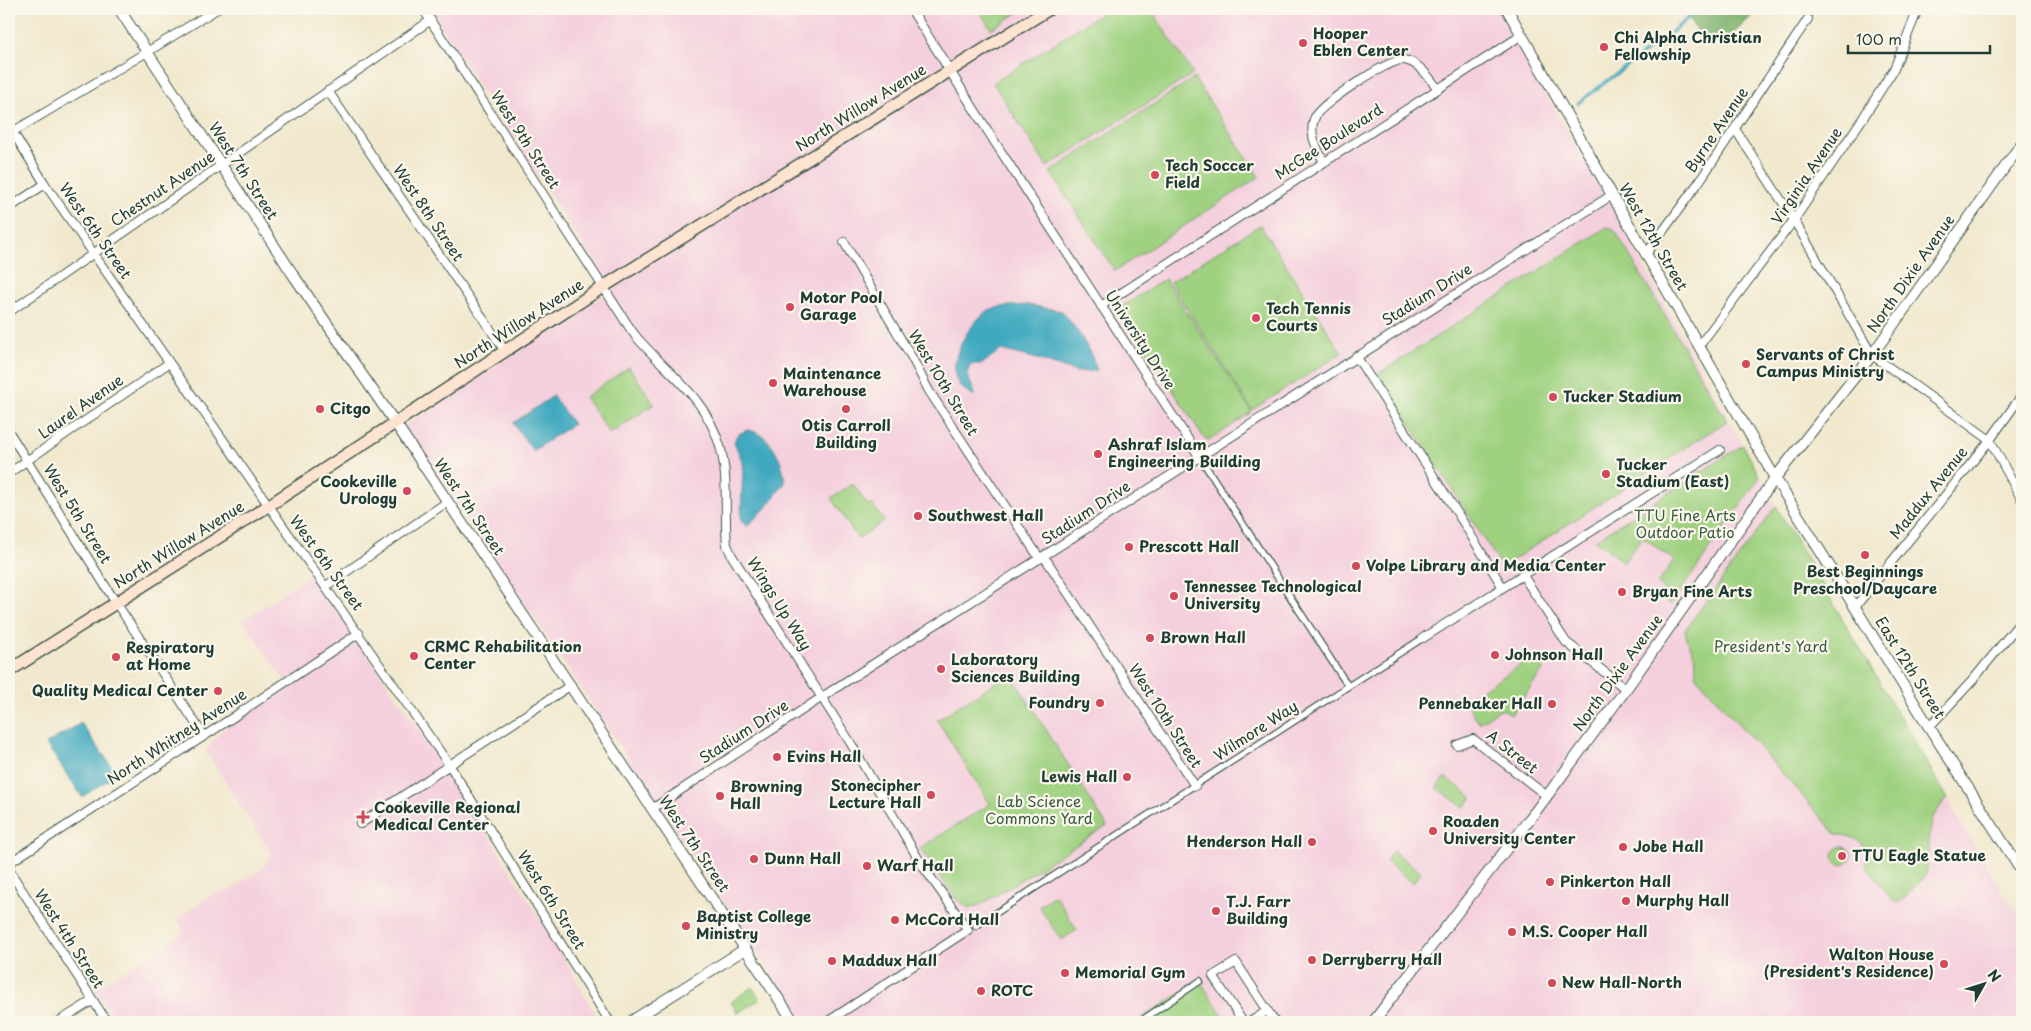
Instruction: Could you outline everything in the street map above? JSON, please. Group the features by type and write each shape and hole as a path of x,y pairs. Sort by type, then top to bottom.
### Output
{"main road":[{"name":"North Willow Avenue","path":"9,671 396,424 603,287 1049,9"}],"street":[{"name":"West 7th Street","path":"119,9 294,276 396,424 794,1022"},
{"path":"10,131 148,52 216,9"},
{"name":"West 9th Street","path":"423,9 603,287"},
{"name":"University Drive","path":"910,9 1348,686"},
{"name":"West 12th Street","path":"1507,9 1776,478"},
{"name":"Virginia Avenue","path":"1699,346 1794,220 1894,70 1918,9"},
{"name":"Chestnut Avenue","path":"9,312 431,20"},
{"name":"Byrne Avenue","path":"1646,254 1699,182 1808,20"},
{"name":"McGee Boulevard","path":"1101,306 1522,35"},
{"path":"1324,162 1311,132 1316,116 1323,105 1387,63 1403,59 1416,65 1438,88"},
{"name":"West 8th Street","path":"328,90 505,351"},
{"path":"1735,129 1794,220 1872,354 1990,440 2022,500"},
{"name":"West 6th Street","path":"10,131 268,506 359,633 450,766 610,1022"},
{"name":"North Dixie Avenue","path":"1373,1022 1547,796 1626,689 1776,478 1872,354 2022,143"},
{"path":"9,208 45,184"},
{"name":"Stadium Drive","path":"652,809 822,697 1044,560 1199,456 1612,195"},
{"name":"West 10th Street","path":"844,242 912,358 929,391 1195,786"},
{"name":"Wings Up Way","path":"603,287 639,340 678,378 710,420 720,447 724,470 726,545 822,697 914,851 968,930 827,1022"},
{"path":"1356,356 1502,586"},
{"name":"Laurel Avenue","path":"9,473 170,363"},
{"name":"Maddux Avenue","path":"1855,607 1990,440 2022,395"},
{"name":"West 5th Street","path":"9,432 116,602 204,736"},
{"path":"1423,638 1502,586 1720,450"},
{"name":"East 12th Street","path":"1776,478 1929,728 2022,872"},
{"path":"326,586 447,502"},
{"path":"1522,574 1566,642 1626,689"},
{"path":"1929,728 1972,681 2022,620"},
{"name":"North Whitney Avenue","path":"9,863 359,633"},
{"name":"Wilmore Way","path":"976,926 1423,638"},
{"path":"360,824 570,685"},
{"name":"A Street","path":"1458,745 1473,739 1547,796"},
{"name":"West 4th Street","path":"9,870 106,1022"},
{"path":"630,1022 745,949"},
{"path":"1243,1022 1213,976 1236,962 1275,1022"},
{"path":"1139,1022 1200,981"},
{"path":"58,1022 92,1001"},
{"path":"1250,1022 1267,1011"}],"shaded area":[{"name":"Tennessee Technological University","path":"429,9 1497,9 1614,212 1776,506 1954,812 2001,890 2022,918 2022,1017 2016,1022 803,1022 580,686 404,426 612,290"},
{"name":"Cookeville Regional Medical Center","path":"311,575 455,780 570,968 599,1022 116,1022 95,990 182,934 182,927 177,919 213,894 231,890 261,869 268,861 271,853 206,751 221,731 289,687 243,620"}],"green space":[{"path":"978,9 1024,9 991,29"},
{"path":"1108,9 1151,9 1193,74 1047,167 993,83"},
{"path":"1683,9 1759,9 1729,38 1703,40"},
{"name":"Tech Soccer Field","path":"1194,78 1259,177 1115,271 1050,172"},
{"name":"Tech Tennis Courts","path":"1260,225 1342,353 1252,410 1170,282"},
{"name":"Tucker Stadium","path":"1607,227 1614,229 1727,421 1502,567 1378,374"},
{"path":"1165,279 1252,412 1210,440 1204,438 1123,314 1123,306"},
{"path":"629,367 654,404 610,434 585,397"},
{"name":"TTU Fine Arts Outdoor Patio","path":"1743,445 1760,477 1671,605 1659,596 1664,589 1657,584 1674,560 1642,537 1624,562 1595,540"},
{"path":"853,484 868,506 872,504 884,521 858,539 831,498"},
{"name":"President's Yard","path":"1776,506 1947,797 1933,817 1929,837 1926,876 1900,902 1894,902 1866,866 1864,846 1856,839 1836,834 1695,675 1696,661 1685,630"},
{"path":"1533,657 1543,670 1511,715 1500,709 1479,723 1465,701"},
{"name":"Lab Science Commons Yard","path":"1010,673 1107,826 982,904 969,908 957,900 920,848 990,804 937,720"},
{"path":"1445,777 1472,797 1464,808 1437,788"},
{"path":"1842,847 1850,852 1851,856 1846,864 1842,865 1834,860 1833,856 1838,848"},
{"path":"1393,851 1421,872 1413,883 1386,861"},
{"path":"1055,895 1077,930 1061,940 1039,906"},
{"path":"1200,981 1227,1022 1136,1022"},
{"path":"752,987 760,999 738,1013 731,1002"}],"water":[{"path":"1029,305 1062,311 1087,347 1097,371 1076,372 1001,350 982,364 970,364 967,374 975,394 972,396 959,385 955,374 957,353 968,332 975,322 990,310 1004,306"},
{"path":"553,396 573,424 533,451 513,423"},
{"path":"747,430 763,436 775,449 782,466 785,483 763,511 747,526 742,522 741,517 743,463 734,442 737,435"},
{"path":"81,723 117,774 82,797 46,744"}],"waterway":[{"path":"1578,103 1667,36 1699,9"}],"place":[{"name":"Hooper Eblen Center","path":"1303,43"},
{"name":"Chi Alpha Christian Fellowship","path":"1604,47"},
{"name":"Tech Soccer Field","path":"1155,175"},
{"name":"Motor Pool Garage","path":"790,307"},
{"name":"Tech Tennis Courts","path":"1256,318"},
{"name":"Servants of Christ Campus Ministry","path":"1746,364"},
{"name":"Maintenance Warehouse","path":"773,383"},
{"name":"Tucker Stadium","path":"1553,397"},
{"name":"Citgo","path":"320,409"},
{"name":"Otis Carroll Building","path":"846,409"},
{"name":"Ashraf Islam Engineering Building","path":"1098,454"},
{"name":"Tucker Stadium (East)","path":"1606,474"},
{"name":"Cookeville Urology","path":"407,491"},
{"name":"Southwest Hall","path":"918,516"},
{"name":"Prescott Hall","path":"1129,547"},
{"name":"Best Beginnings Preschool/Daycare","path":"1865,555"},
{"name":"Volpe Library and Media Center","path":"1356,566"},
{"name":"Bryan Fine Arts","path":"1622,592"},
{"name":"Tennessee Technological University","path":"1174,596"},
{"name":"Brown Hall","path":"1150,638"},
{"name":"Johnson Hall","path":"1495,655"},
{"name":"CRMC Rehabilitation Center","path":"414,656"},
{"name":"Respiratory at Home","path":"116,657"},
{"name":"Laboratory Sciences Building","path":"941,669"},
{"name":"Quality Medical Center","path":"218,691"},
{"name":"Foundry","path":"1100,703"},
{"name":"Pennebaker Hall","path":"1552,704"},
{"name":"Evins Hall","path":"777,757"},
{"name":"Lewis Hall","path":"1127,777"},
{"name":"Stonecipher Lecture Hall","path":"931,795"},
{"name":"Browning Hall","path":"720,796"},
{"name":"Cookeville Regional Medical Center","path":"363,817"},
{"name":"Roaden University Center","path":"1433,831"},
{"name":"Henderson Hall","path":"1312,842"},
{"name":"Jobe Hall","path":"1623,847"},
{"name":"TTU Eagle Statue","path":"1842,856"},
{"name":"Dunn Hall","path":"754,859"},
{"name":"Warf Hall","path":"867,866"},
{"name":"Pinkerton Hall","path":"1550,882"},
{"name":"Murphy Hall","path":"1626,901"},
{"name":"T.J. Farr Building","path":"1216,911"},
{"name":"McCord Hall","path":"895,920"},
{"name":"Baptist College Ministry","path":"686,926"},
{"name":"M.S. Cooper Hall","path":"1512,932"},
{"name":"Derryberry Hall","path":"1312,960"},
{"name":"Maddux Hall","path":"832,961"},
{"name":"Walton House (President's Residence)","path":"1944,964"},
{"name":"Memorial Gym","path":"1065,973"},
{"name":"New Hall-North","path":"1552,983"},
{"name":"ROTC","path":"981,991"}]}
